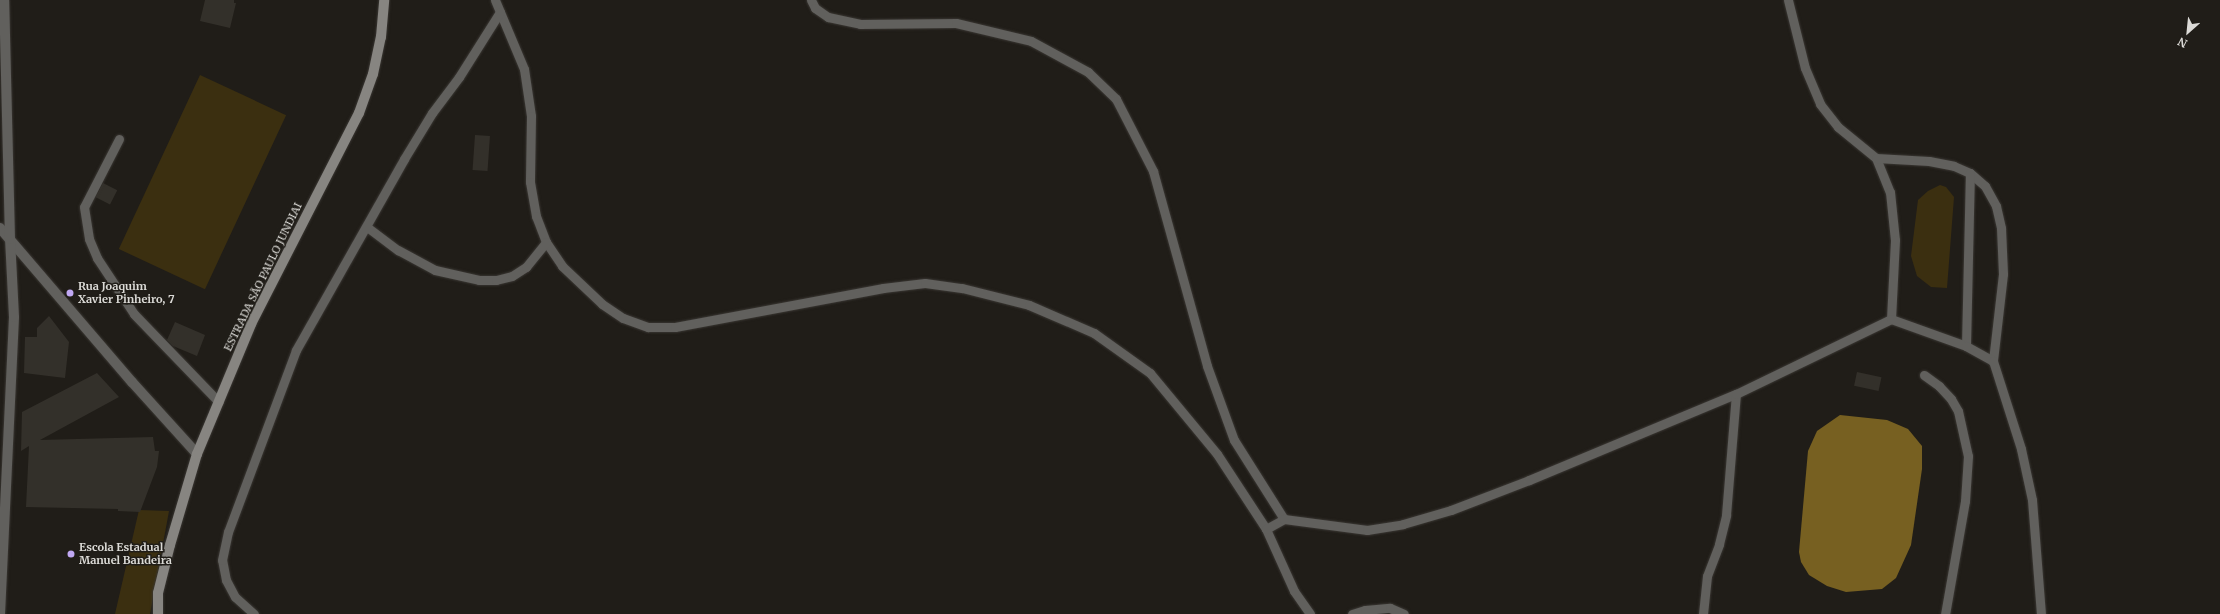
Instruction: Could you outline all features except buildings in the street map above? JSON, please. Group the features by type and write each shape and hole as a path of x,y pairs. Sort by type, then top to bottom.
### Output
{"main road":[{"name":"ESTRADA SÃO PAULO JUNDIAI","path":"158,614 158,593 197,454 251,324 359,113 373,74 381,37 384,0"}],"street":[{"path":"0,614 14,317 10,239 4,0"},
{"path":"0,228 132,382 197,454"},
{"path":"0,431 9,416"}],"lane":[{"path":"495,0 524,69 531,116 530,182 536,216 546,242 562,266 602,304 623,318 648,327 675,327 875,290 925,283 962,288 1029,305 1094,333 1150,373 1217,454 1266,529 1294,591 1310,614"},
{"path":"811,0 815,8 828,18 860,24 956,23 1031,41 1088,72 1116,99 1153,171 1207,366 1234,440 1284,519"},
{"path":"1788,0 1805,68 1820,104 1838,127 1876,158 1890,192 1894,217 1895,240 1891,318"},
{"path":"254,614 236,597 226,580 222,560 228,532 296,350 367,227 404,159 428,120 459,77 500,12"},
{"path":"119,139 84,207 89,239 96,258 134,314 219,402"},
{"path":"1876,158 1929,160 1954,166 1970,173 1985,186 1996,206 2002,228 2003,274 1993,361 2021,449 2032,500 2041,614"},
{"path":"1966,346 1970,173"},
{"path":"367,227 398,250 435,270 479,280 496,280 512,276 526,266 546,242"},
{"path":"1266,529 1284,519 1367,530 1402,524 1451,510 1529,480 1736,394 1891,318 1966,346 1993,361"},
{"path":"1924,375 1939,386 1951,399 1958,411 1968,456 1965,501 1945,614"},
{"path":"1703,614 1707,576 1719,544 1726,515 1736,394"},
{"path":"1352,614 1365,610 1390,608 1404,614"}],"shaded area":[{"path":"200,75 286,115 205,289 119,249"},
{"path":"1940,185 1946,187 1954,197 1947,288 1931,287 1917,276 1911,256 1918,200 1928,191"},
{"path":"1840,415 1887,420 1908,429 1922,446 1922,469 1911,545 1896,578 1882,589 1846,592 1827,586 1809,575 1801,562 1799,552 1808,451 1817,431"},
{"path":"139,510 169,511 150,614 115,614"}],"place":[{"name":"Rua Joaquim Xavier Pinheiro, 7","path":"70,293"},
{"name":"Escola Estadual Manuel Bandeira","path":"71,554"}]}
